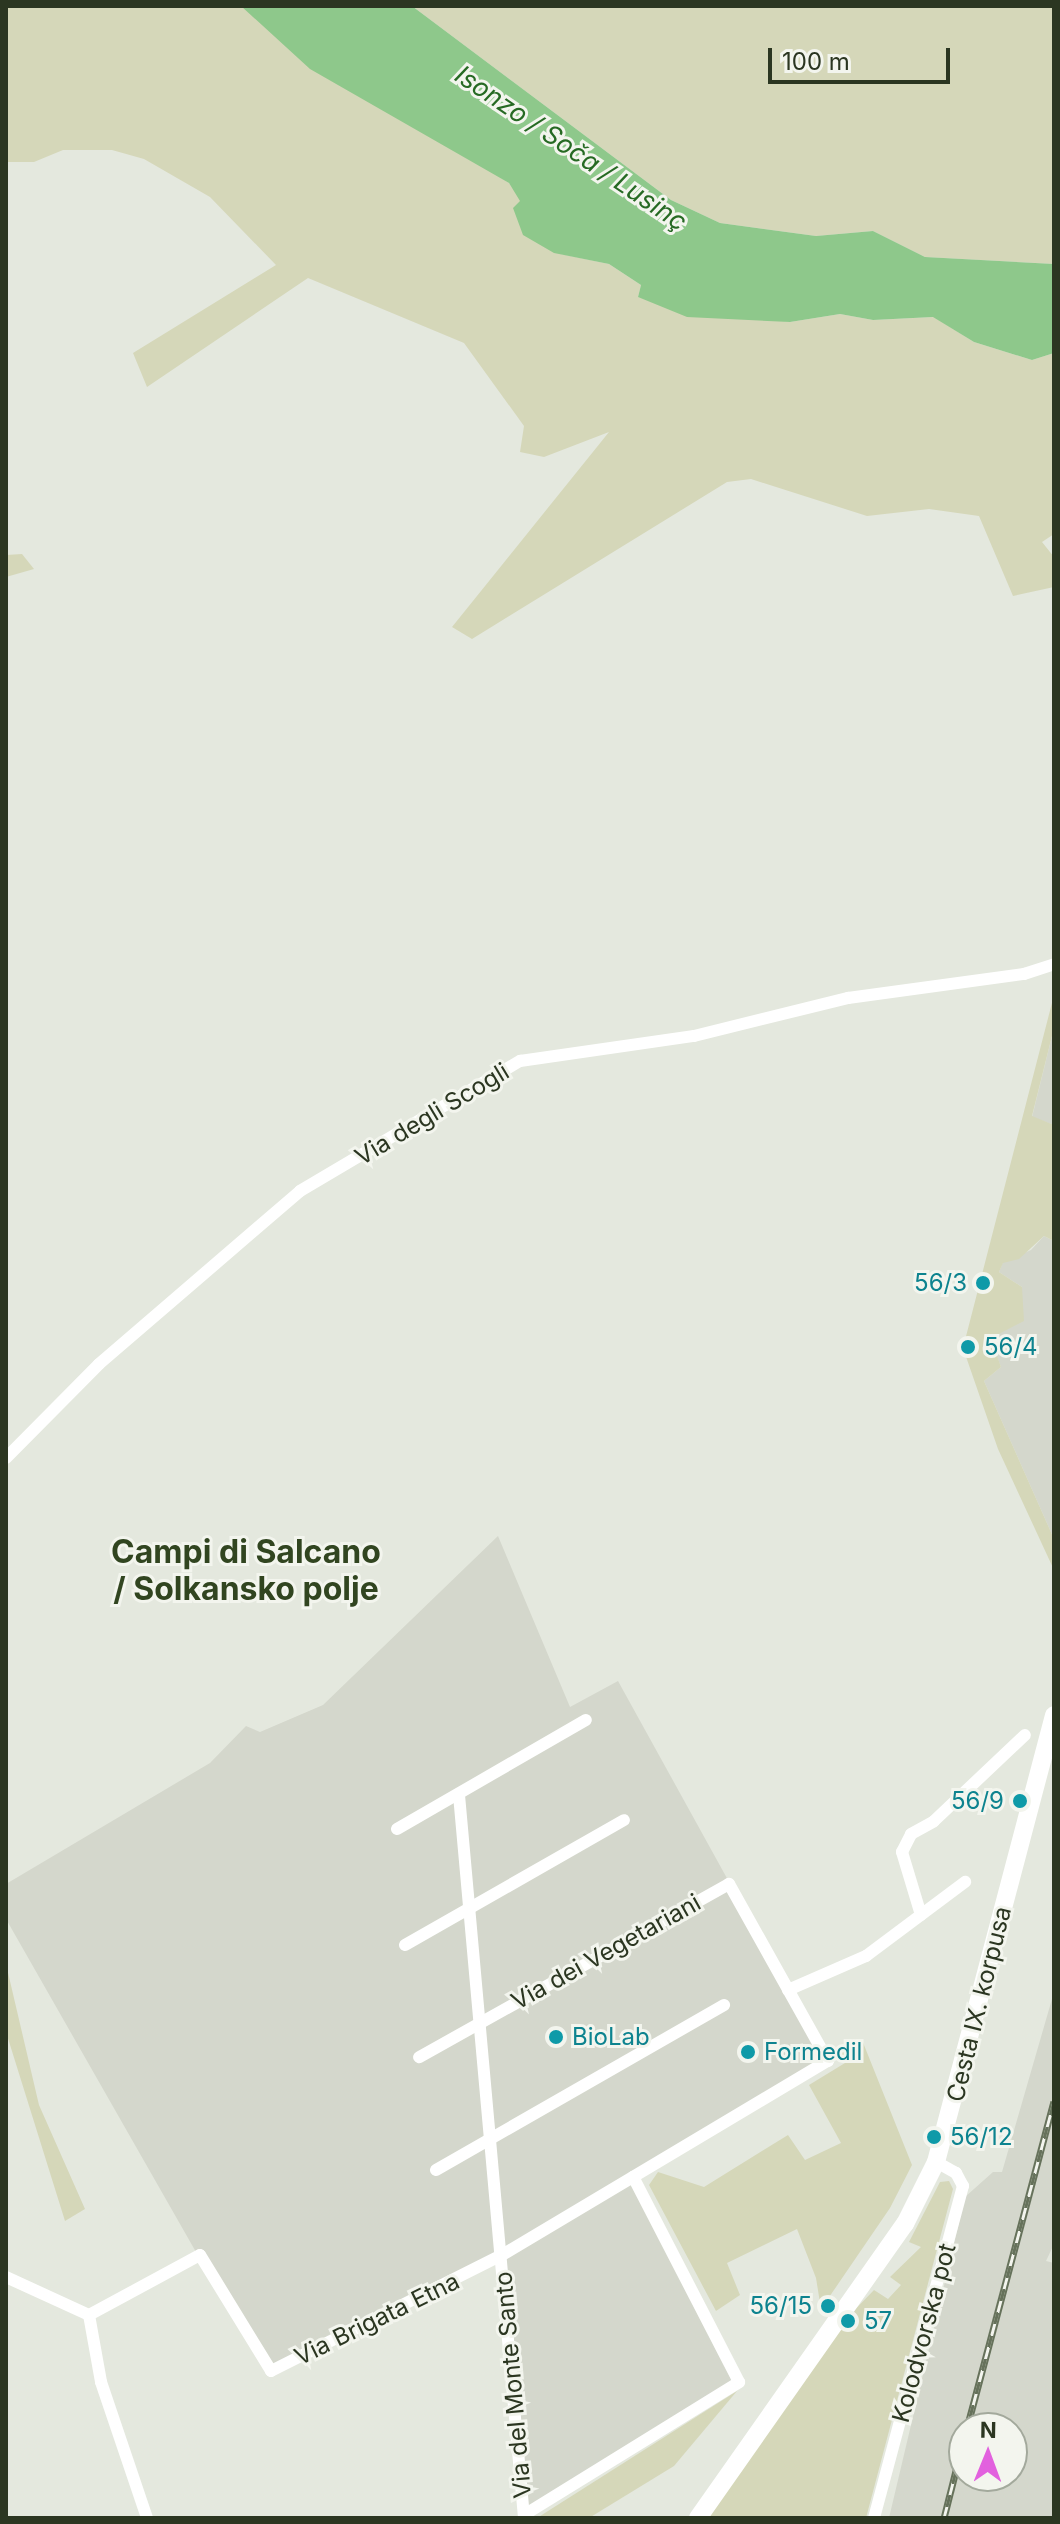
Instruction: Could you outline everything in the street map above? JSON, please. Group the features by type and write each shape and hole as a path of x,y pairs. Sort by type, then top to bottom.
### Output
{"main road":[{"name":"Cesta IX. korpusa","path":"698,2518 838,2314 905,2224 936,2162 1054,1715"}],"street":[{"name":"Via degli Scogli","path":"6,1458 99,1364 300,1191 520,1061 694,1036 848,998 1024,974 1054,964"},
{"path":"397,1829 586,1720"},
{"path":"921,1915 902,1852 911,1834 934,1821 1025,1735"},
{"name":"Via del Monte Santo","path":"459,1795 482,2020 524,2516 739,2382 633,2177"},
{"path":"405,1945 624,1820"},
{"path":"788,1990 866,1956 965,1882"},
{"name":"Via del Monte Santo","path":"502,2255 828,2061 729,1884"},
{"name":"Via dei Vegetariani","path":"482,2020 729,1884"},
{"path":"436,2170 724,2005"},
{"path":"419,2057 482,2020"},
{"name":"Kolodvorska pot","path":"874,2518 963,2186 956,2173 936,2162"},
{"name":"Via Brigata Etna","path":"89,2315 200,2255 271,2371 502,2255"},
{"path":"6,2277 89,2315 101,2382 147,2518"}],"shaded area":[{"path":"6,6 241,6 509,183 561,254 609,264 641,285 638,297 790,322 840,314 873,320 934,317 974,342 1032,360 1054,353 1054,534 1042,542 1054,557 1054,587 1013,596 979,516 929,509 867,516 751,479 727,482 472,639 452,627 609,432 544,457 520,452 524,426 464,343 308,278 147,387 133,353 276,265 210,197 144,159 112,150 63,150 34,162 6,162"},
{"path":"412,6 1054,6 1054,264 925,257 873,231 816,236 720,223 671,200"},
{"path":"22,554 34,569 6,577 6,555"},
{"path":"1054,995 1054,1028 1032,1116 1054,1125 1054,1241 1044,1236 1019,1259 1003,1263 999,1272 1022,1287 1024,1321 991,1338 1001,1367 984,1381 1054,1539 1054,1570 998,1449 963,1348"},
{"path":"1054,1028 1054,1125 1032,1117"},
{"path":"1044,1236 1054,1241 1054,1539 984,1381 1001,1367 990,1338 1022,1304 1022,1287 999,1272 1003,1262 1031,1250"},
{"path":"498,1536 570,1707 618,1681 828,2061 633,2177 739,2382 524,2515 502,2255 271,2371 196,2252 6,1919 6,1884 210,1763 246,1726 260,1732 323,1705"},
{"path":"6,1964 39,2105 85,2209 65,2221 6,2032"},
{"path":"1054,1992 1054,2244 1046,2261 1054,2263 1054,2518 889,2518 965,2197 993,2172 1002,2172"},
{"path":"862,2040 912,2165 890,2208 821,2309 816,2278 797,2229 727,2263 740,2295 716,2311 649,2185 658,2172 704,2187 788,2135 805,2160 841,2143 809,2085 845,2063 837,2048"},
{"path":"949,2181 953,2189 866,2518 708,2518 841,2324 874,2290 888,2299 901,2285 890,2277 921,2247 909,2242 940,2182"},
{"path":"737,2391 674,2466 589,2518 537,2518"}],"water":[{"name":"Isonzo / Soča / Lusinç","path":"241,6 412,6 671,200 720,223 816,236 873,231 925,257 1054,264 1054,353 1032,360 974,342 933,317 873,320 840,314 790,322 687,317 638,297 641,285 609,264 554,253 523,235 513,208 520,201 509,183 310,69"}],"railway":[{"path":"971,2412 1054,2101"},
{"path":"944,2518 951,2492"}],"place":[{"name":"56/3","path":"983,1283"},
{"name":"56/4","path":"968,1347"},
{"name":"56/9","path":"1020,1801"},
{"name":"BioLab","path":"556,2037"},
{"name":"Formedil","path":"748,2052"},
{"name":"56/12","path":"934,2137"},
{"name":"56/15","path":"828,2306"},
{"name":"57","path":"848,2321"}],"district":[{"name":"Campi di Salcano / Solkansko polje","path":"246,1572"}]}
